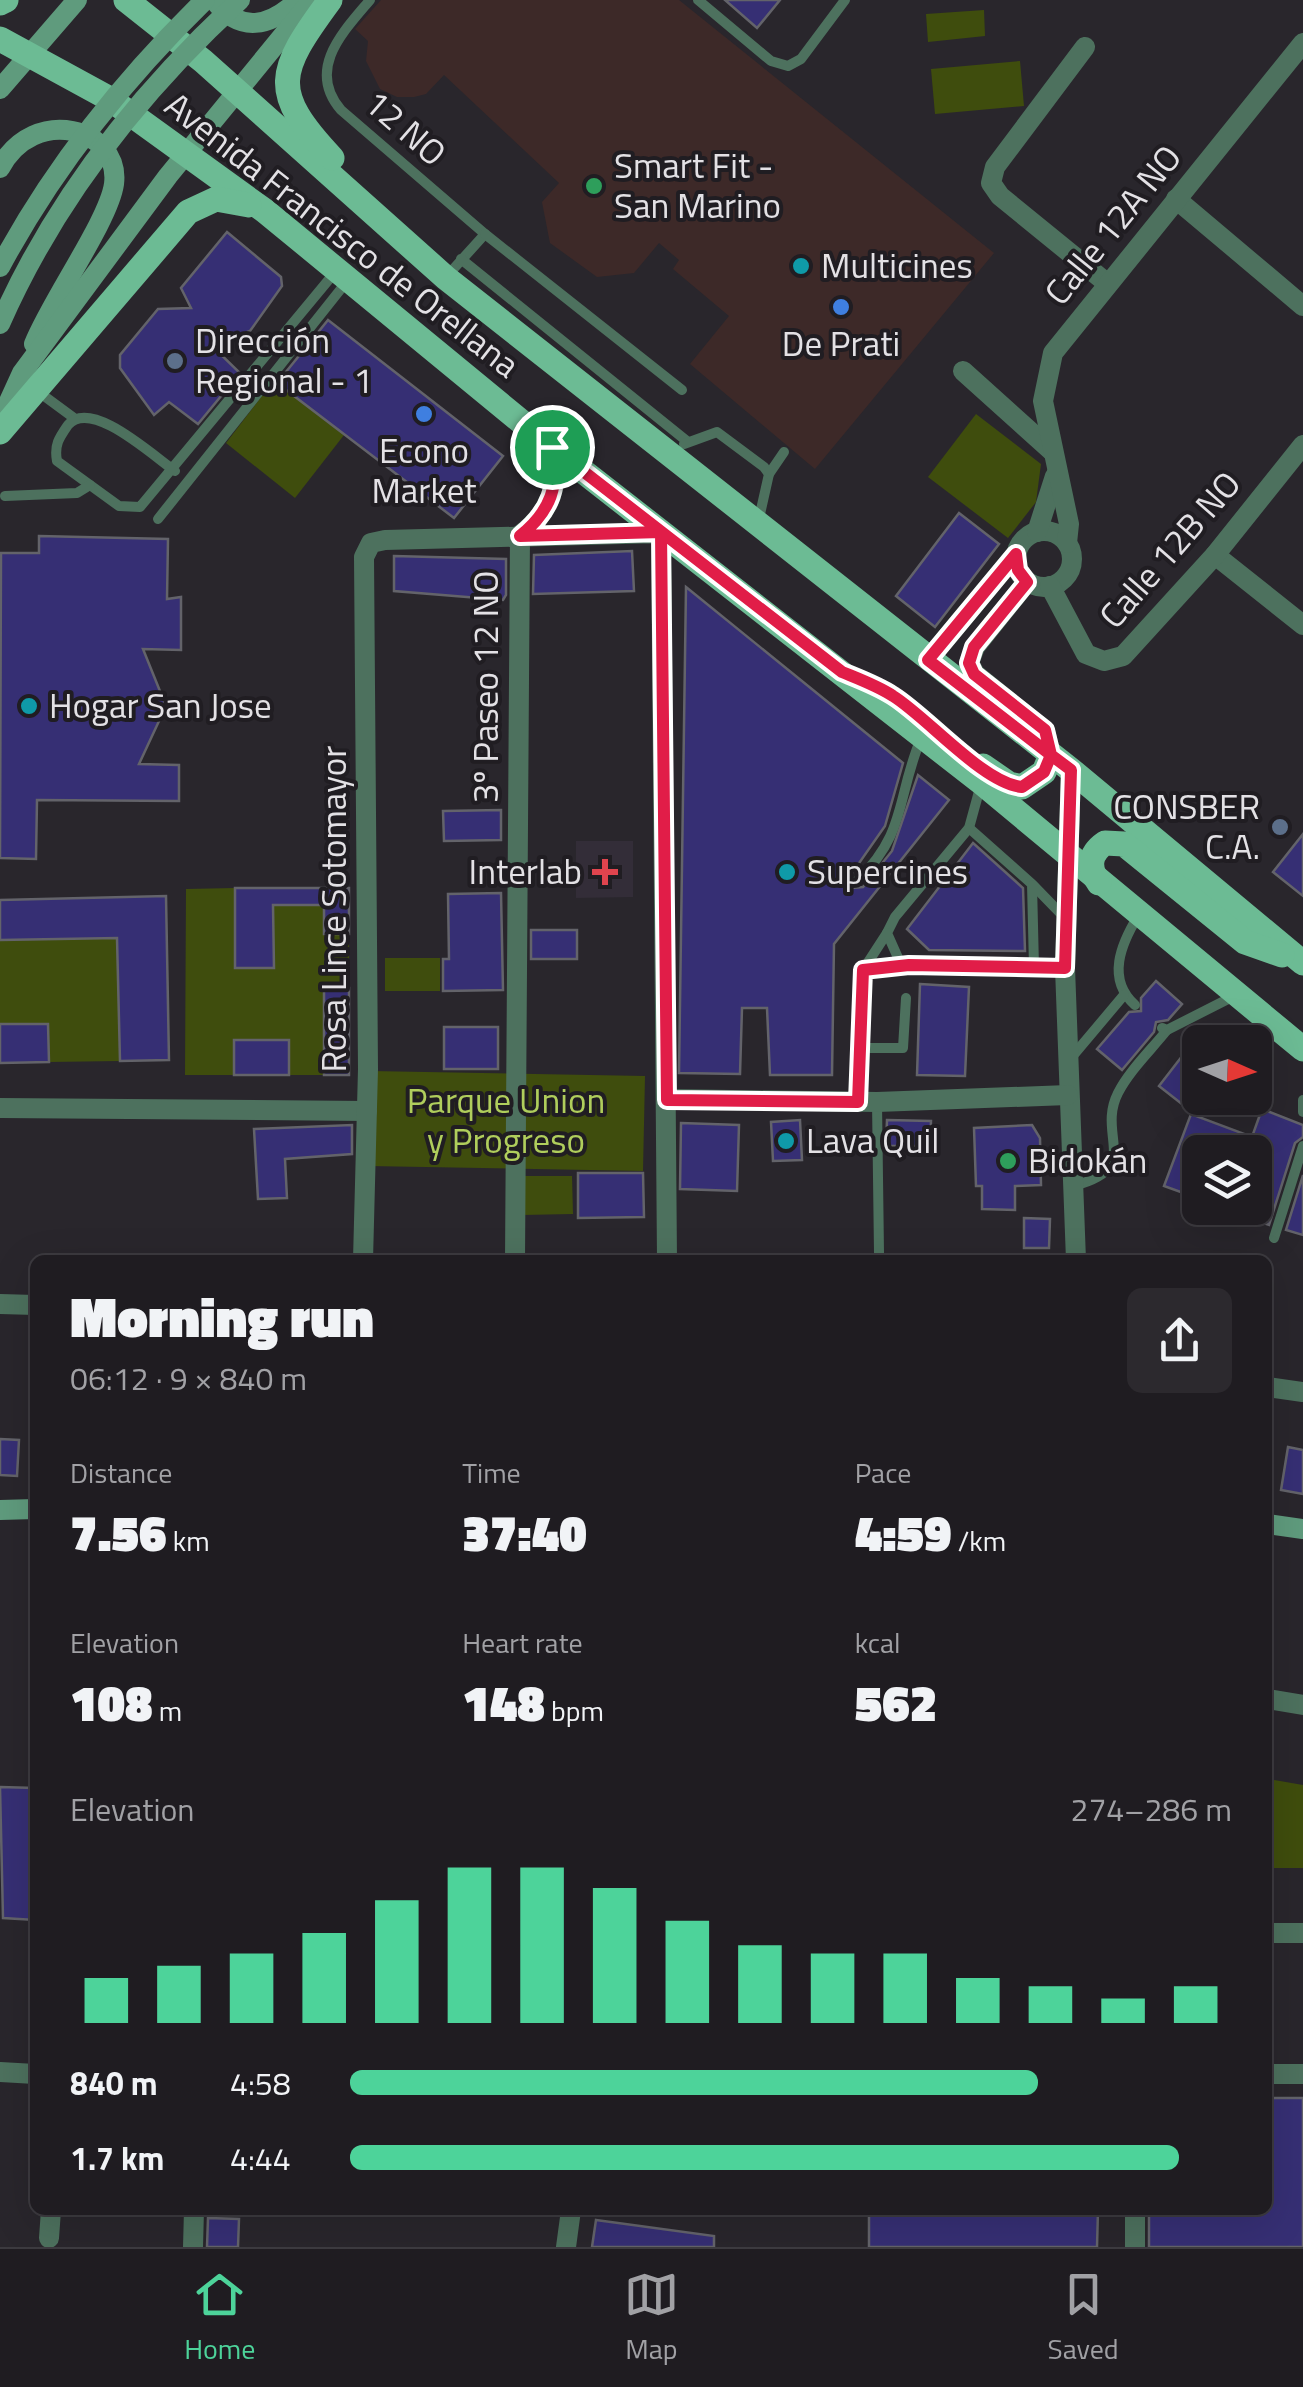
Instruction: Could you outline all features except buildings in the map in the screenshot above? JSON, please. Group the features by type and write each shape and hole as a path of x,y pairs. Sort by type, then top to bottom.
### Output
{"main road":[{"path":"0,89 78,0"},
{"name":"Avenida Francisco de Orellana","path":"126,0 678,447 758,524 1061,763 1302,962"},
{"path":"0,268 90,124 128,77 205,0"},
{"path":"214,0 236,20 260,24 277,18 298,0"},
{"path":"0,324 34,254 104,147 139,102 240,0"},
{"path":"0,420 186,152 236,92 323,1"},
{"path":"323,1 290,68 286,89 291,110 453,268"},
{"name":"Avenida Francisco de Orellana","path":"0,39 110,99 265,212 552,447 982,783 1234,996 1303,1049"},
{"path":"0,168 22,139 55,128 70,129 92,141 106,155 114,177 111,197 54,297 29,382"},
{"path":"0,432 29,382 194,207 223,199 265,212"},
{"path":"842,672 893,695 1009,784 1022,787 1061,763"},
{"path":"1099,883 1091,867 1094,853 1105,844 1124,844 1245,942 1302,962"},
{"path":"0,1510 30,1510"},
{"path":"1272,1524 1303,1528"}],"street":[{"name":"Calle 12A NO","path":"1066,543 1069,524 1043,401 1052,353 1303,43"},
{"path":"1085,47 994,167 990,183 1000,196 1108,284"},
{"path":"1176,199 1303,306"},
{"path":"963,371 1053,452"},
{"name":"Calle 12B NO","path":"1050,586 1086,654 1104,662 1123,656 1215,555 1303,444"},
{"path":"520,536 536,523 555,488 552,447"},
{"name":"Calle 12A NO","path":"1037,532 1056,474"},
{"path":"520,536 661,532 666,1255"},
{"path":"928,660 1016,554 1023,540 1037,532 1056,534 1066,543 1072,557 1069,571 1050,586 1027,582 1018,570 1016,554"},
{"name":"Rosa Lince Sotomayor","path":"364,1255 364,557 371,543 385,540 520,536"},
{"name":"3º Paseo 12 NO","path":"515,1255 520,536"},
{"path":"1215,555 1303,625"},
{"path":"1027,582 974,647 969,663 974,674 1045,730 1061,763 1068,858 1065,968 1076,1255"},
{"path":"667,1100 868,1102 1068,1095"},
{"path":"0,1108 367,1111"},
{"path":"0,1304 30,1304"},
{"path":"1272,1388 1303,1392"},
{"path":"1272,1701 1303,1705"},
{"path":"1272,1933 1303,1933"},
{"path":"0,2072 30,2074"},
{"path":"1272,2074 1303,2074"},
{"path":"48,2238 51,2215"},
{"path":"192,2247 194,2215"},
{"path":"566,2247 571,2215"},
{"path":"1135,2247 1136,2215"}],"lane":[{"name":"12 NO","path":"370,0 328,56 328,88 333,100 485,234 682,390"},
{"path":"698,0 771,61 788,66 801,59 845,0"},
{"path":"323,1 343,32"},
{"path":"453,268 485,234"},
{"path":"175,471 101,419 85,414 74,418 57,439 57,461 130,509 140,507 175,471 343,275"},
{"path":"158,518 343,275"},
{"path":"29,382 74,418"},
{"path":"678,447 716,432 725,435 769,474"},
{"path":"758,524 769,474 784,452"},
{"path":"5,496 77,493 90,485"},
{"path":"857,881 883,856 902,817 905,776 922,736"},
{"path":"879,1254 868,1102 860,1048 863,970 969,828 982,783"},
{"path":"969,828 1066,920"},
{"path":"1032,884 1034,967"},
{"path":"1067,1062 1124,996 1120,946 1138,916"},
{"path":"887,933 899,960 909,965"},
{"path":"863,970 909,965 1065,968"},
{"path":"1124,996 1135,1005"},
{"path":"1072,1187 1108,1172 1114,1161 1114,1105 1118,1092 1164,1029 1234,996"},
{"path":"860,1048 903,1048 906,998"},
{"path":"1303,1100 1303,1112"},
{"path":"1274,1238 1303,1146"}],"shaded area":[{"path":"381,0 679,0 994,253 815,469 690,364 729,316 673,269 679,260 659,243 634,273 597,277 550,243 542,202 559,183 444,75 426,94 414,97 397,97 380,89 366,61 368,41 355,29"},
{"name":"Interlab","path":"576,841 633,841 633,897 576,898"}],"green space":[{"path":"984,10 985,36 928,42 926,14"},
{"path":"1020,61 1024,106 935,114 931,69"},
{"path":"274,380 344,435 295,498 226,443"},
{"path":"976,414 1041,464 1036,502 1008,538 928,477"},
{"path":"235,888 235,968 273,968 273,905 324,905 324,934 349,934 349,988 324,988 324,1075 289,1075 289,1041 234,1040 234,1075 185,1075 186,889"},
{"path":"117,938 120,1061 49,1062 47,1024 0,1024 0,940"},
{"path":"385,958 440,958 440,991 385,991"},
{"name":"Parque Union y Progreso","path":"370,1071 645,1076 643,1171 368,1166"},
{"path":"521,1176 572,1176 573,1214 522,1215"},
{"path":"1272,1780 1303,1785 1303,1868 1272,1868"}],"place":[{"name":"Smart Fit - San Marino","path":"594,186"},
{"name":"Multicines","path":"801,266"},
{"name":"De Prati","path":"841,307"},
{"name":"Dirección Regional - 1","path":"175,361"},
{"name":"Econo Market","path":"424,414"},
{"name":"Hogar San Jose","path":"29,706"},
{"name":"CONSBER C.A.","path":"1280,827"},
{"name":"Interlab","path":"605,872"},
{"name":"Supercines","path":"787,872"},
{"name":"Lava Quil","path":"786,1141"},
{"name":"Bidokán","path":"1008,1161"}],"route":[{"path":"552,447 555,488 536,523 520,536 661,532 667,1100 858,1102 863,970 909,965 1065,968 1071,770 1051,755 1045,730 974,674 969,663 974,647 1027,582 1018,570 1016,554 928,660 1051,755 1044,772 1022,787 1009,784 988,770 893,695 842,672 552,447"}]}
